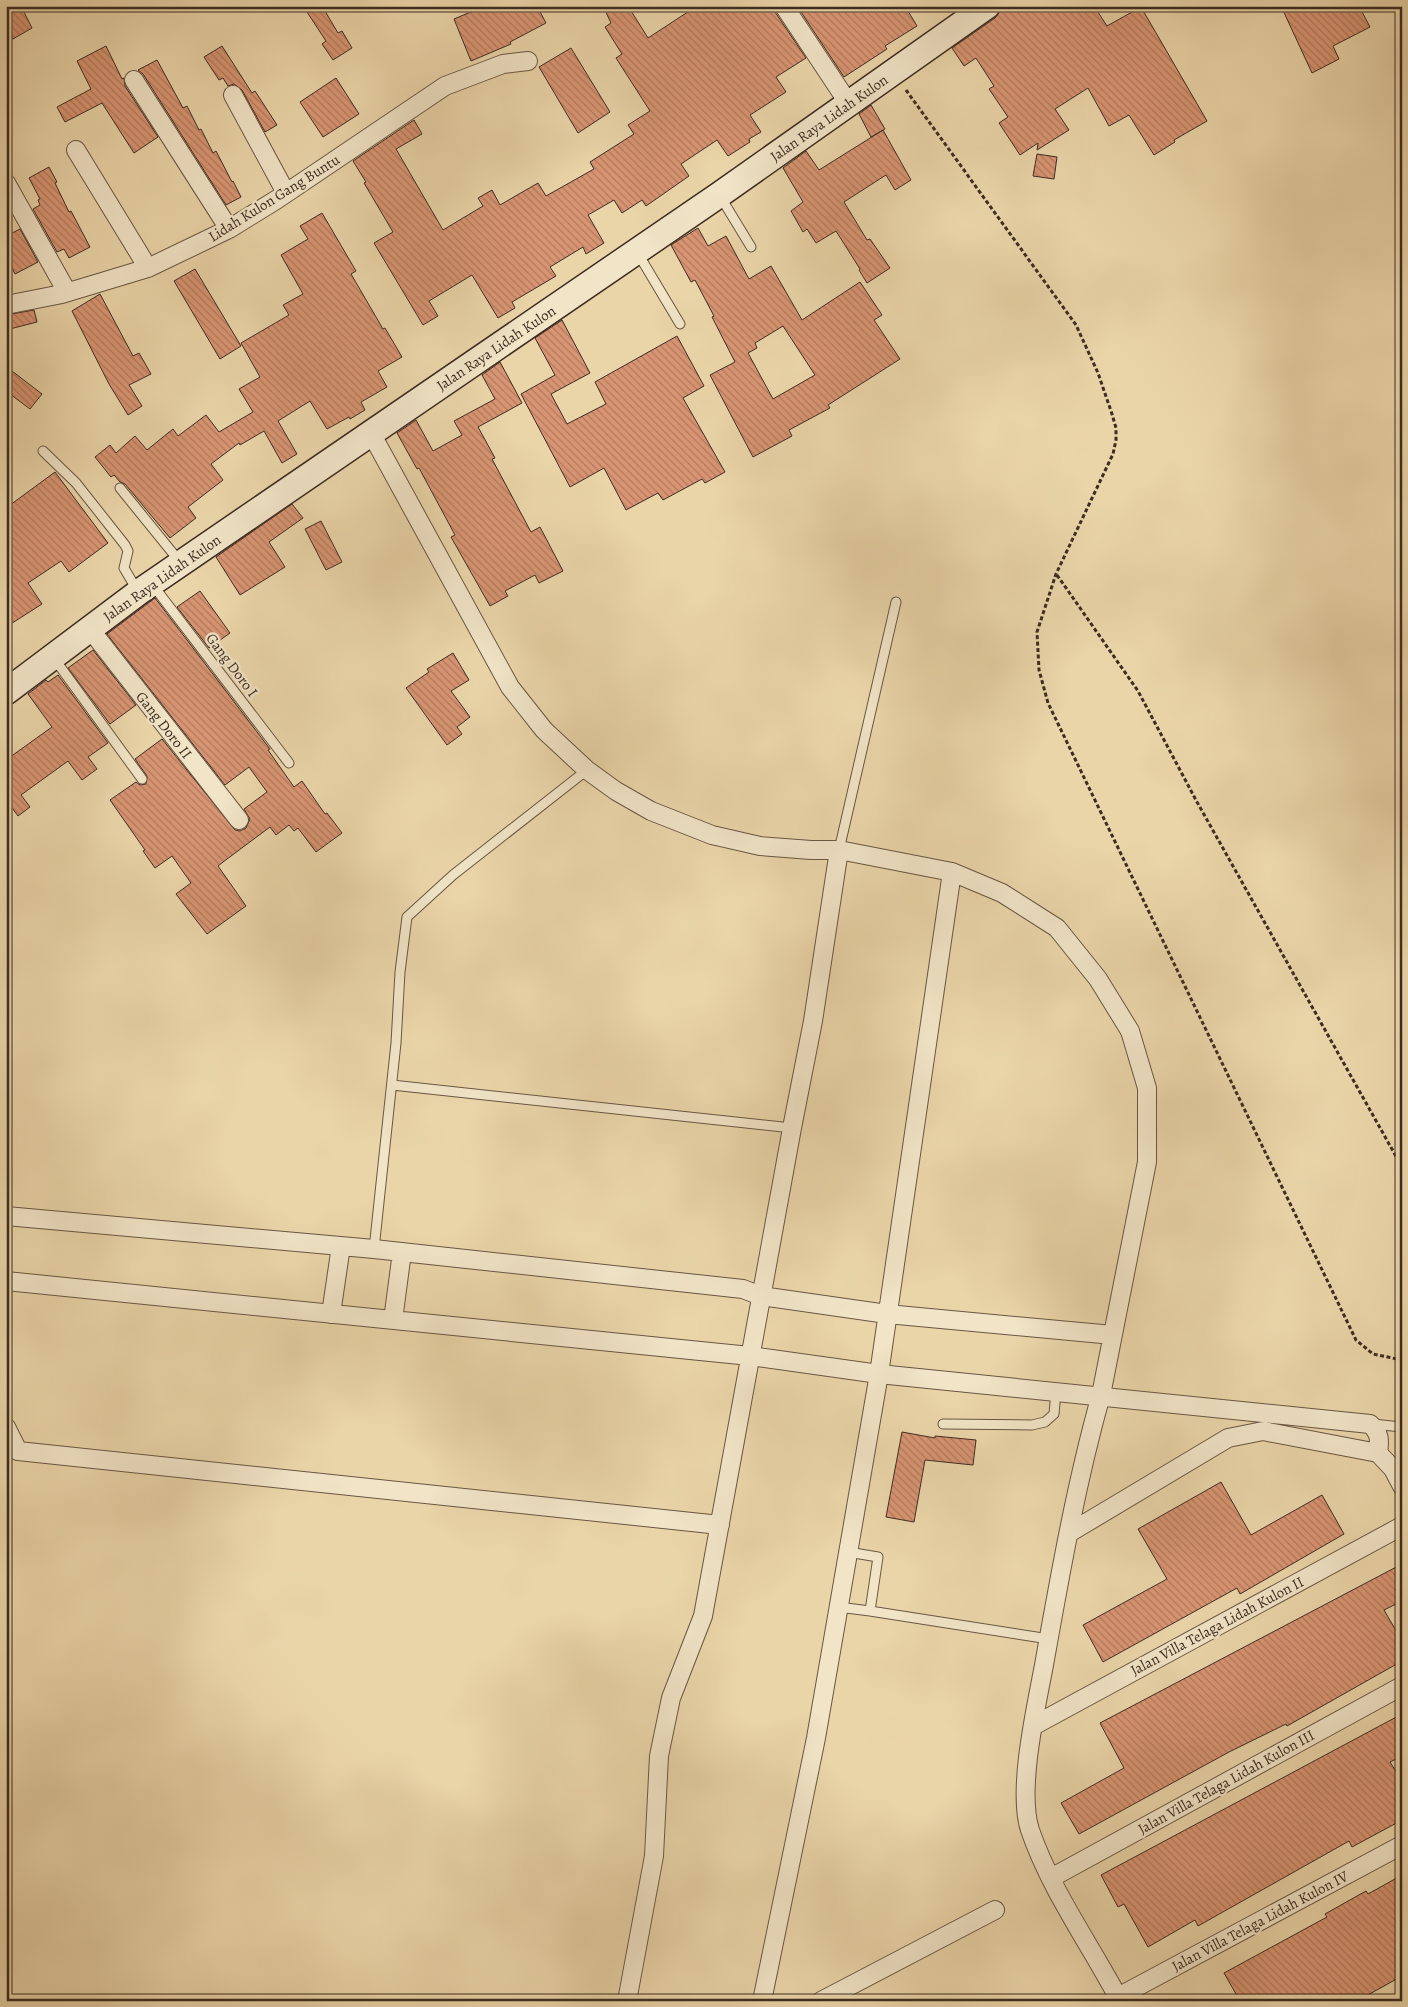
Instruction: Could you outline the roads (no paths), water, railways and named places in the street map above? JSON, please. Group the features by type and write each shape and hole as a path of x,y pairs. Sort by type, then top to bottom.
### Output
{"main road":[{"name":"Jalan Raya Lidah Kulon","path":"6,692 145,588 719,195 987,6"}],"street":[{"path":"784,6 849,104"},
{"name":"Lidah Kulon Gang Buntu","path":"6,305 67,292 148,268 229,229 445,86 503,64 528,61"},
{"path":"134,80 229,229"},
{"path":"233,95 286,193"},
{"path":"76,150 148,268"},
{"path":"6,183 67,292"},
{"path":"372,433 510,686 544,730 587,770 616,791 651,811 712,835 760,846 840,850 952,872 1002,893 1058,928 1098,979 1130,1031 1147,1088 1147,1162 1101,1396 1069,1533 1033,1726 1025,1795 1030,1829 1051,1878 1119,1999"},
{"name":"Gang Doro II","path":"90,629 239,820"},
{"path":"627,2001 654,1856 659,1756 671,1698 703,1616 813,1021 840,850"},
{"path":"762,2001 816,1738 879,1374 952,872"},
{"path":"6,1216 402,1252 743,1289 761,1296 887,1314 1113,1335"},
{"path":"331,1314 341,1246"},
{"path":"393,1320 402,1252"},
{"path":"6,1281 750,1356 879,1374 1370,1424 1378,1431 1380,1440 1378,1453"},
{"path":"6,1427 18,1451 720,1525"},
{"path":"1069,1533 1228,1438 1263,1431 1378,1453 1393,1469 1402,1486"},
{"name":"Jalan Villa Telaga Lidah Kulon II","path":"1033,1726 1402,1526"},
{"name":"Jalan Villa Telaga Lidah Kulon III","path":"1051,1878 1402,1686"},
{"name":"Jalan Villa Telaga Lidah Kulon IV","path":"1119,1999 1402,1845"},
{"path":"821,2001 995,1910"}],"lane":[{"path":"719,195 751,247"},
{"path":"636,252 680,324"},
{"name":"Gang Doro I","path":"44,450 76,484 125,545 128,551 124,568 145,588 289,764"},
{"path":"120,488 182,564"},
{"path":"840,850 896,602"},
{"path":"53,657 142,779"},
{"path":"374,1249 392,1085 400,972 407,917 453,875 587,770"},
{"path":"392,1085 792,1128"},
{"path":"943,1424 1032,1425 1045,1422 1054,1414 1056,1391"},
{"path":"1370,1424 1402,1427"},
{"path":"848,1552 878,1558 870,1611"},
{"path":"838,1607 1049,1638"}]}
